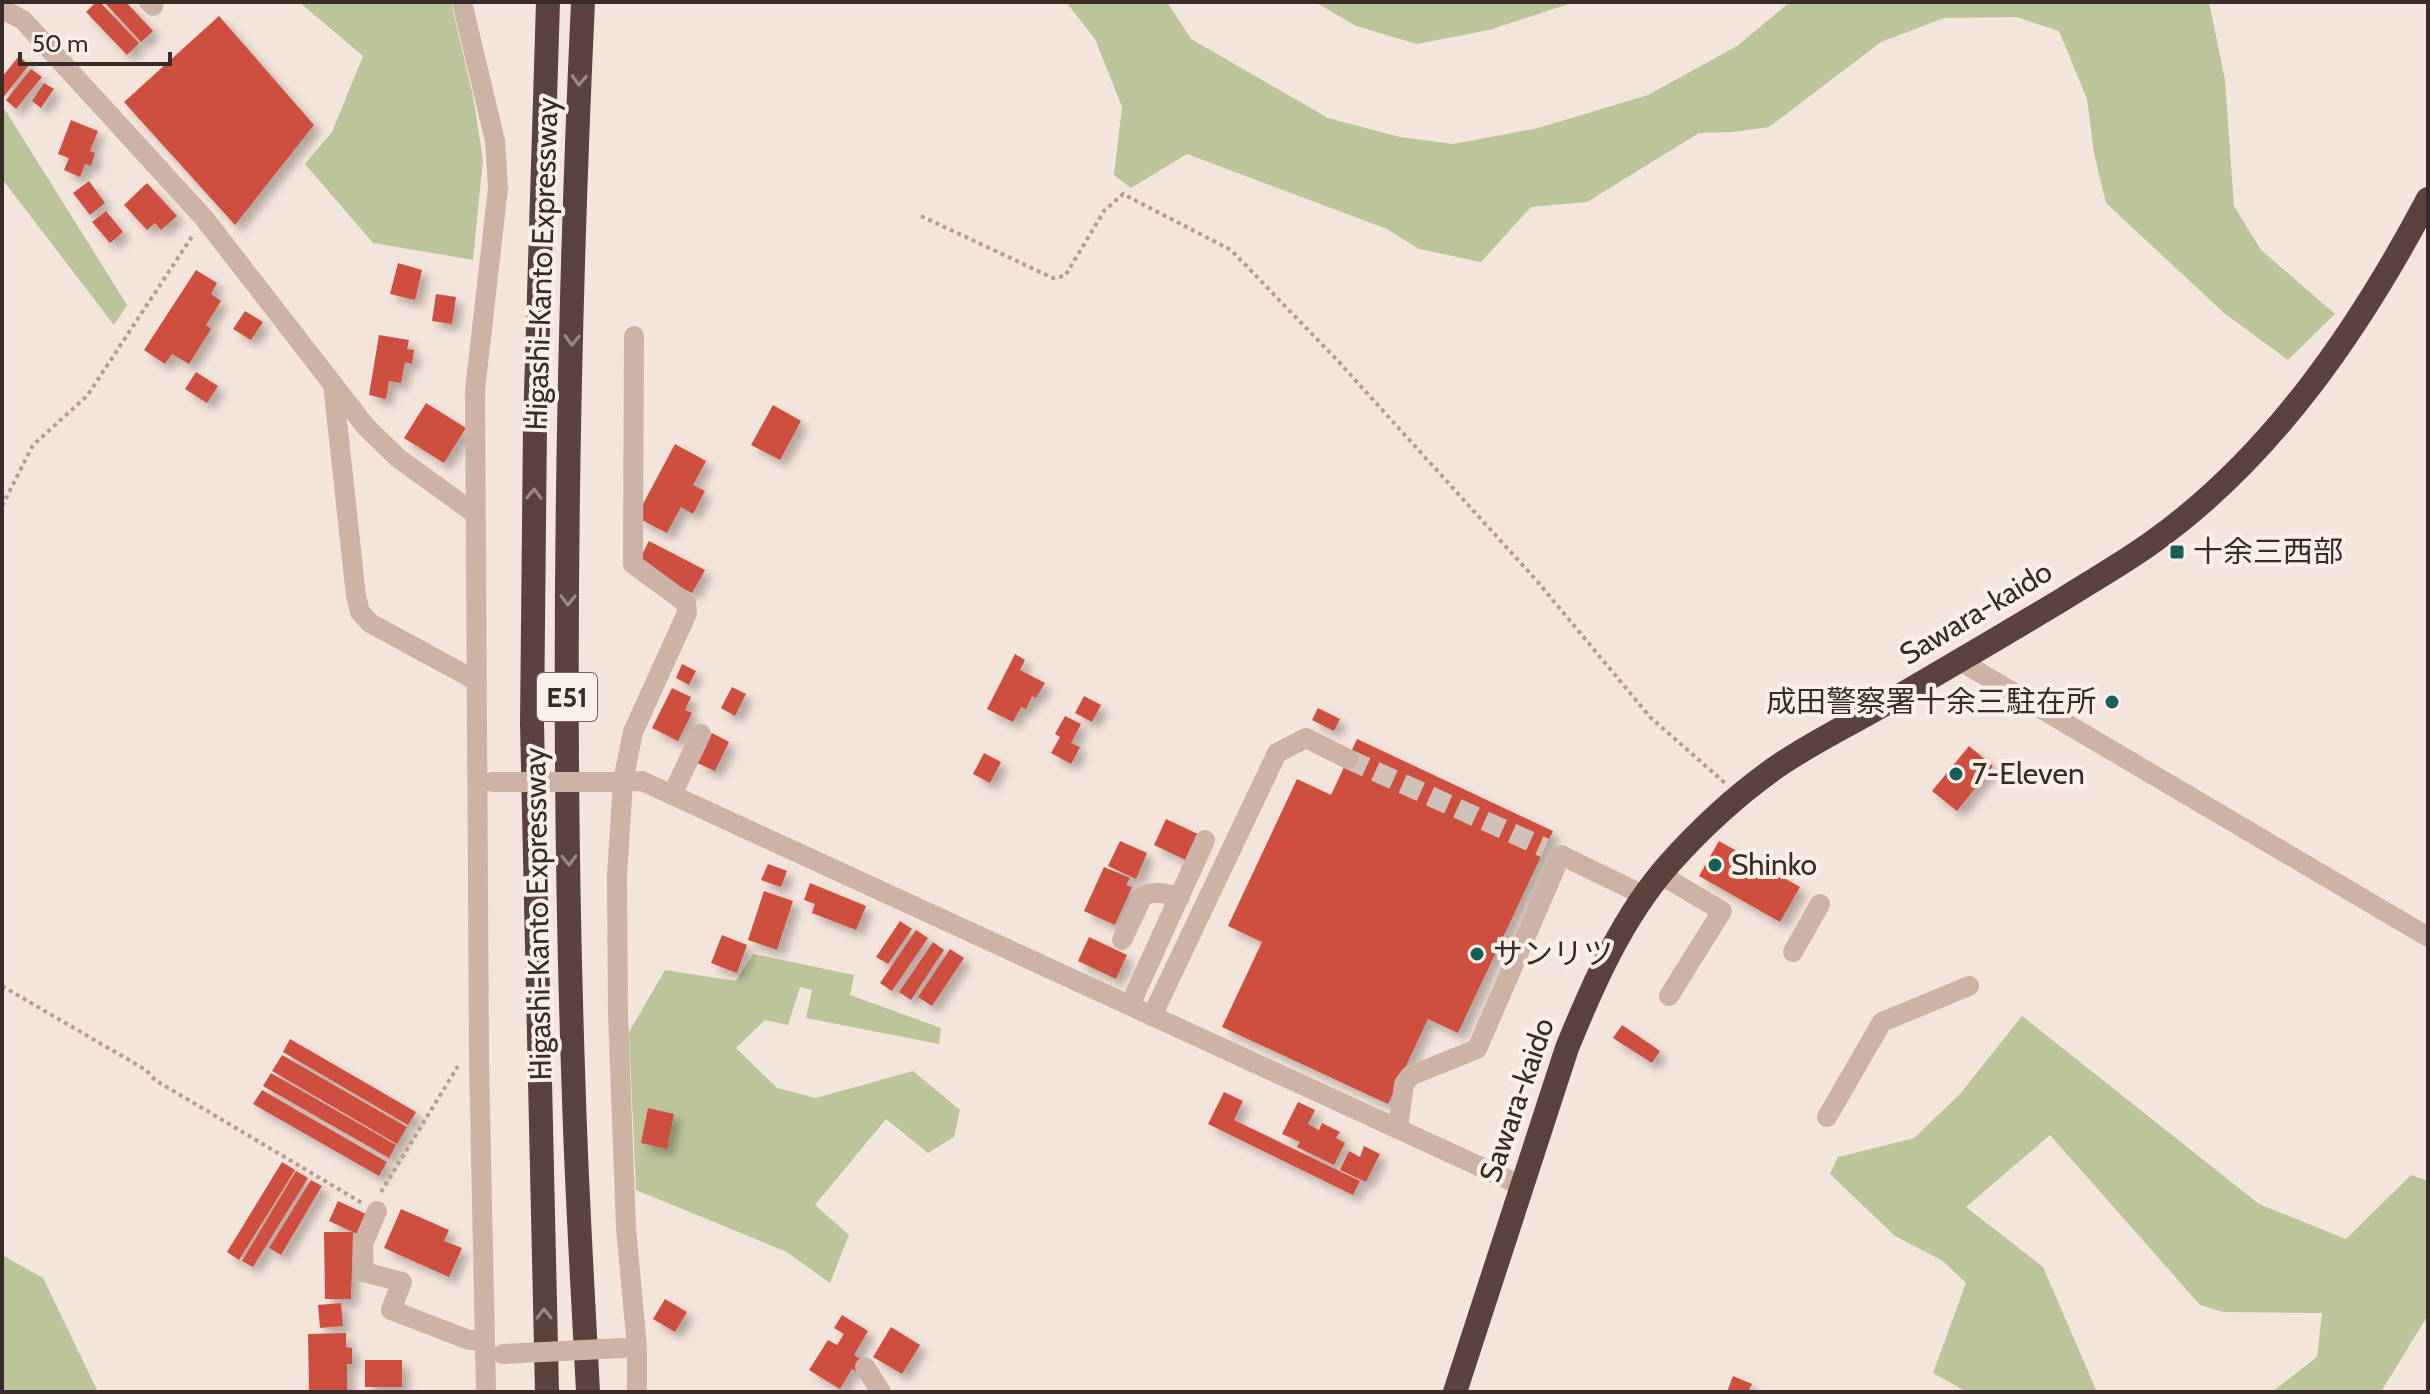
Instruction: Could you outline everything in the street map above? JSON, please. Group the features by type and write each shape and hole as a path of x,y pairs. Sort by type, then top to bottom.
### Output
{"highway":[{"name":"Higashi-Kanto Expressway","path":"547,1392 532,724 535,425 548,2"},
{"name":"Higashi-Kanto Expressway","path":"583,2 569,424 567,723 574,1099 588,1392"},
{"name":"Sawara-kaido","path":"1455,1392 1567,1048 1587,997 1645,896 1661,875 1697,834 1777,767 1960,661 2154,542 2219,487 2295,405 2335,354 2405,243 2428,199"}],"street":[{"path":"462,2 495,141 498,188 475,390 475,680 484,784 479,1060 491,1349 486,1392"},
{"path":"8,8 23,20 204,218 366,427 398,458 474,513"},
{"path":"634,336 633,564 686,603 687,613 633,732 617,782 618,1014 630,1347 637,1392"},
{"path":"333,384 360,612 370,623 475,680"},
{"path":"1960,661 2428,937"},
{"path":"672,795 701,734"},
{"path":"1152,1016 1277,753 1306,738 1348,759"},
{"path":"484,784 642,781 1522,1186"},
{"path":"1130,1005 1205,840"},
{"path":"1398,1129 1404,1084 1410,1076 1477,1049 1553,852 1645,896"},
{"path":"1661,875 1722,911 1669,996"},
{"path":"1122,940 1143,896 1148,893 1180,897"},
{"path":"1793,952 1820,904"},
{"path":"1827,1117 1882,1022 1969,986"},
{"path":"375,1205 363,1244 364,1272 402,1282 391,1310 491,1349 630,1347"},
{"path":"865,1367 881,1392"}],"path":[{"path":"921,216 1053,278 1065,276 1104,211 1123,194 1231,250 1338,361 1527,570 1650,717 1718,775 1738,797"},
{"path":"2,506 33,445 87,396 204,218"},
{"path":"2,986 146,1070 155,1080 375,1205 460,1064 479,1060"}],"green space":[{"path":"299,2 451,2 473,96 483,160 473,260 373,243 305,164 332,132 363,56"},
{"path":"1066,2 1167,2 1191,39 1328,118 1400,137 1453,144 1538,128 1648,95 1737,46 1790,2 2209,2 2225,80 2234,206 2261,250 2335,314 2288,360 2224,313 2106,203 2094,153 2087,99 2059,31 2016,17 1944,18 1881,42 1769,127 1699,133 1587,202 1531,207 1481,262 1419,249 1387,229 1187,154 1131,188 1114,175 1122,107 1095,39"},
{"path":"1315,2 1575,2 1489,30 1417,44 1356,26"},
{"path":"2,105 127,305 114,325 2,179"},
{"path":"753,954 854,975 850,995 941,1028 939,1044 806,1018 812,990 800,987 788,1025 765,1020 736,1048 777,1088 816,1098 913,1071 960,1110 954,1137 928,1153 886,1119 815,1205 849,1235 830,1283 787,1252 636,1190 629,1032 665,970 736,981"},
{"path":"2022,1016 2259,1204 2346,1239 2411,1175 2428,1181 2428,1315 2381,1392 2272,1392 2317,1357 2322,1313 2223,1312 2200,1305 2050,1135 1966,1207 2043,1267 2097,1392 1967,1392 1933,1373 1966,1283 1943,1261 1895,1236 1830,1174 1838,1157 1914,1138 1960,1094"},
{"path":"2,1255 43,1278 98,1392 2,1392"}],"building":[{"path":"100,2 139,43 127,55 86,12"},
{"path":"104,2 126,2 153,31 141,42"},
{"path":"219,16 314,125 235,225 124,102"},
{"path":"19,56 29,65 2,99 2,77"},
{"path":"31,69 42,77 16,109 6,100"},
{"path":"44,83 54,89 41,108 32,101"},
{"path":"71,120 98,131 90,151 95,153 91,166 85,164 80,177 64,170 69,158 58,154"},
{"path":"89,181 105,203 90,215 73,193"},
{"path":"147,183 177,216 161,230 155,223 147,230 124,205"},
{"path":"106,211 123,232 110,243 92,222"},
{"path":"398,263 422,270 415,300 390,294"},
{"path":"196,270 217,283 211,294 221,301 206,325 211,329 189,364 172,354 165,364 144,350"},
{"path":"436,294 456,297 452,324 432,321"},
{"path":"245,311 263,322 251,340 233,329"},
{"path":"379,335 409,340 407,349 414,350 412,364 405,362 401,383 389,381 386,399 369,395"},
{"path":"196,372 218,386 207,403 185,389"},
{"path":"426,403 466,428 444,463 404,438"},
{"path":"773,405 801,421 780,460 751,445"},
{"path":"675,444 706,461 693,485 705,491 693,514 681,507 667,533 636,517"},
{"path":"649,541 705,570 692,593 637,564"},
{"path":"1015,654 1025,660 1020,670 1045,683 1036,698 1032,696 1026,709 1021,707 1013,722 987,709"},
{"path":"682,664 696,671 689,685 676,678"},
{"path":"732,687 746,694 735,716 721,708"},
{"path":"672,688 691,697 685,710 692,713 678,741 652,728"},
{"path":"1084,696 1101,705 1092,722 1075,713"},
{"path":"1318,708 1340,719 1334,731 1312,720"},
{"path":"1065,716 1081,724 1071,743 1080,747 1071,764 1051,753 1060,737 1055,734"},
{"path":"712,733 729,742 715,771 697,763"},
{"path":"1357,739 1553,831 1458,1033 1428,1019 1388,1104 1222,1027 1262,942 1228,926 1297,779 1331,795"},
{"path":"1969,746 1993,766 1957,811 1932,791"},
{"path":"984,753 1001,762 990,783 973,774"},
{"path":"1166,819 1202,836 1190,862 1154,845"},
{"path":"1120,841 1147,853 1136,879 1108,866"},
{"path":"1719,841 1800,887 1780,922 1699,876"},
{"path":"768,864 787,871 781,887 761,880"},
{"path":"1104,867 1130,878 1126,885 1132,887 1115,925 1084,911"},
{"path":"810,883 866,906 856,930 812,913 815,904 804,900"},
{"path":"764,891 793,901 777,950 748,940"},
{"path":"900,921 912,929 888,964 876,957"},
{"path":"916,930 928,938 892,991 880,983"},
{"path":"722,935 747,945 737,973 711,963"},
{"path":"1089,937 1127,955 1116,979 1078,961"},
{"path":"933,942 944,950 911,1000 899,992"},
{"path":"950,949 964,958 932,1006 918,997"},
{"path":"1622,1025 1660,1051 1652,1063 1613,1038"},
{"path":"290,1039 416,1112 408,1125 283,1052"},
{"path":"282,1055 407,1127 397,1144 272,1071"},
{"path":"271,1073 396,1145 389,1158 263,1086"},
{"path":"262,1090 387,1162 379,1176 253,1104"},
{"path":"1224,1092 1243,1101 1234,1120 1360,1181 1353,1195 1208,1124"},
{"path":"1298,1102 1315,1110 1308,1124 1319,1130 1322,1123 1340,1132 1336,1138 1345,1143 1334,1165 1297,1147 1300,1142 1282,1134"},
{"path":"648,1108 674,1114 667,1149 641,1143"},
{"path":"1364,1146 1380,1154 1366,1182 1340,1170 1349,1151 1360,1157"},
{"path":"282,1162 295,1170 239,1260 227,1252"},
{"path":"296,1171 308,1178 253,1267 242,1261"},
{"path":"311,1180 322,1186 281,1255 269,1248"},
{"path":"338,1201 366,1214 357,1234 329,1221"},
{"path":"401,1209 449,1230 444,1241 462,1248 449,1277 384,1248"},
{"path":"324,1232 353,1232 351,1299 325,1299"},
{"path":"665,1299 687,1312 675,1332 653,1319"},
{"path":"341,1303 343,1326 320,1328 318,1305"},
{"path":"842,1315 868,1331 854,1355 862,1360 856,1371 852,1369 840,1389 809,1370 828,1340 837,1345 844,1334 834,1328"},
{"path":"891,1327 920,1345 902,1374 873,1357"},
{"path":"346,1333 346,1347 352,1348 352,1364 347,1364 347,1391 309,1391 308,1334"},
{"path":"365,1360 402,1360 402,1387 365,1387"},
{"path":"1733,1376 1752,1384 1748,1392 1727,1392"}],"tunnel":[{"path":"1348,759 1545,848"}],"place":[{"name":"十余三西部","path":"2177,552"},
{"name":"成田警察署十余三駐在所","path":"2112,702"},
{"name":"7-Eleven","path":"1956,774"},
{"name":"Shinko","path":"1715,865"},
{"name":"サンリツ","path":"1477,954"}]}
